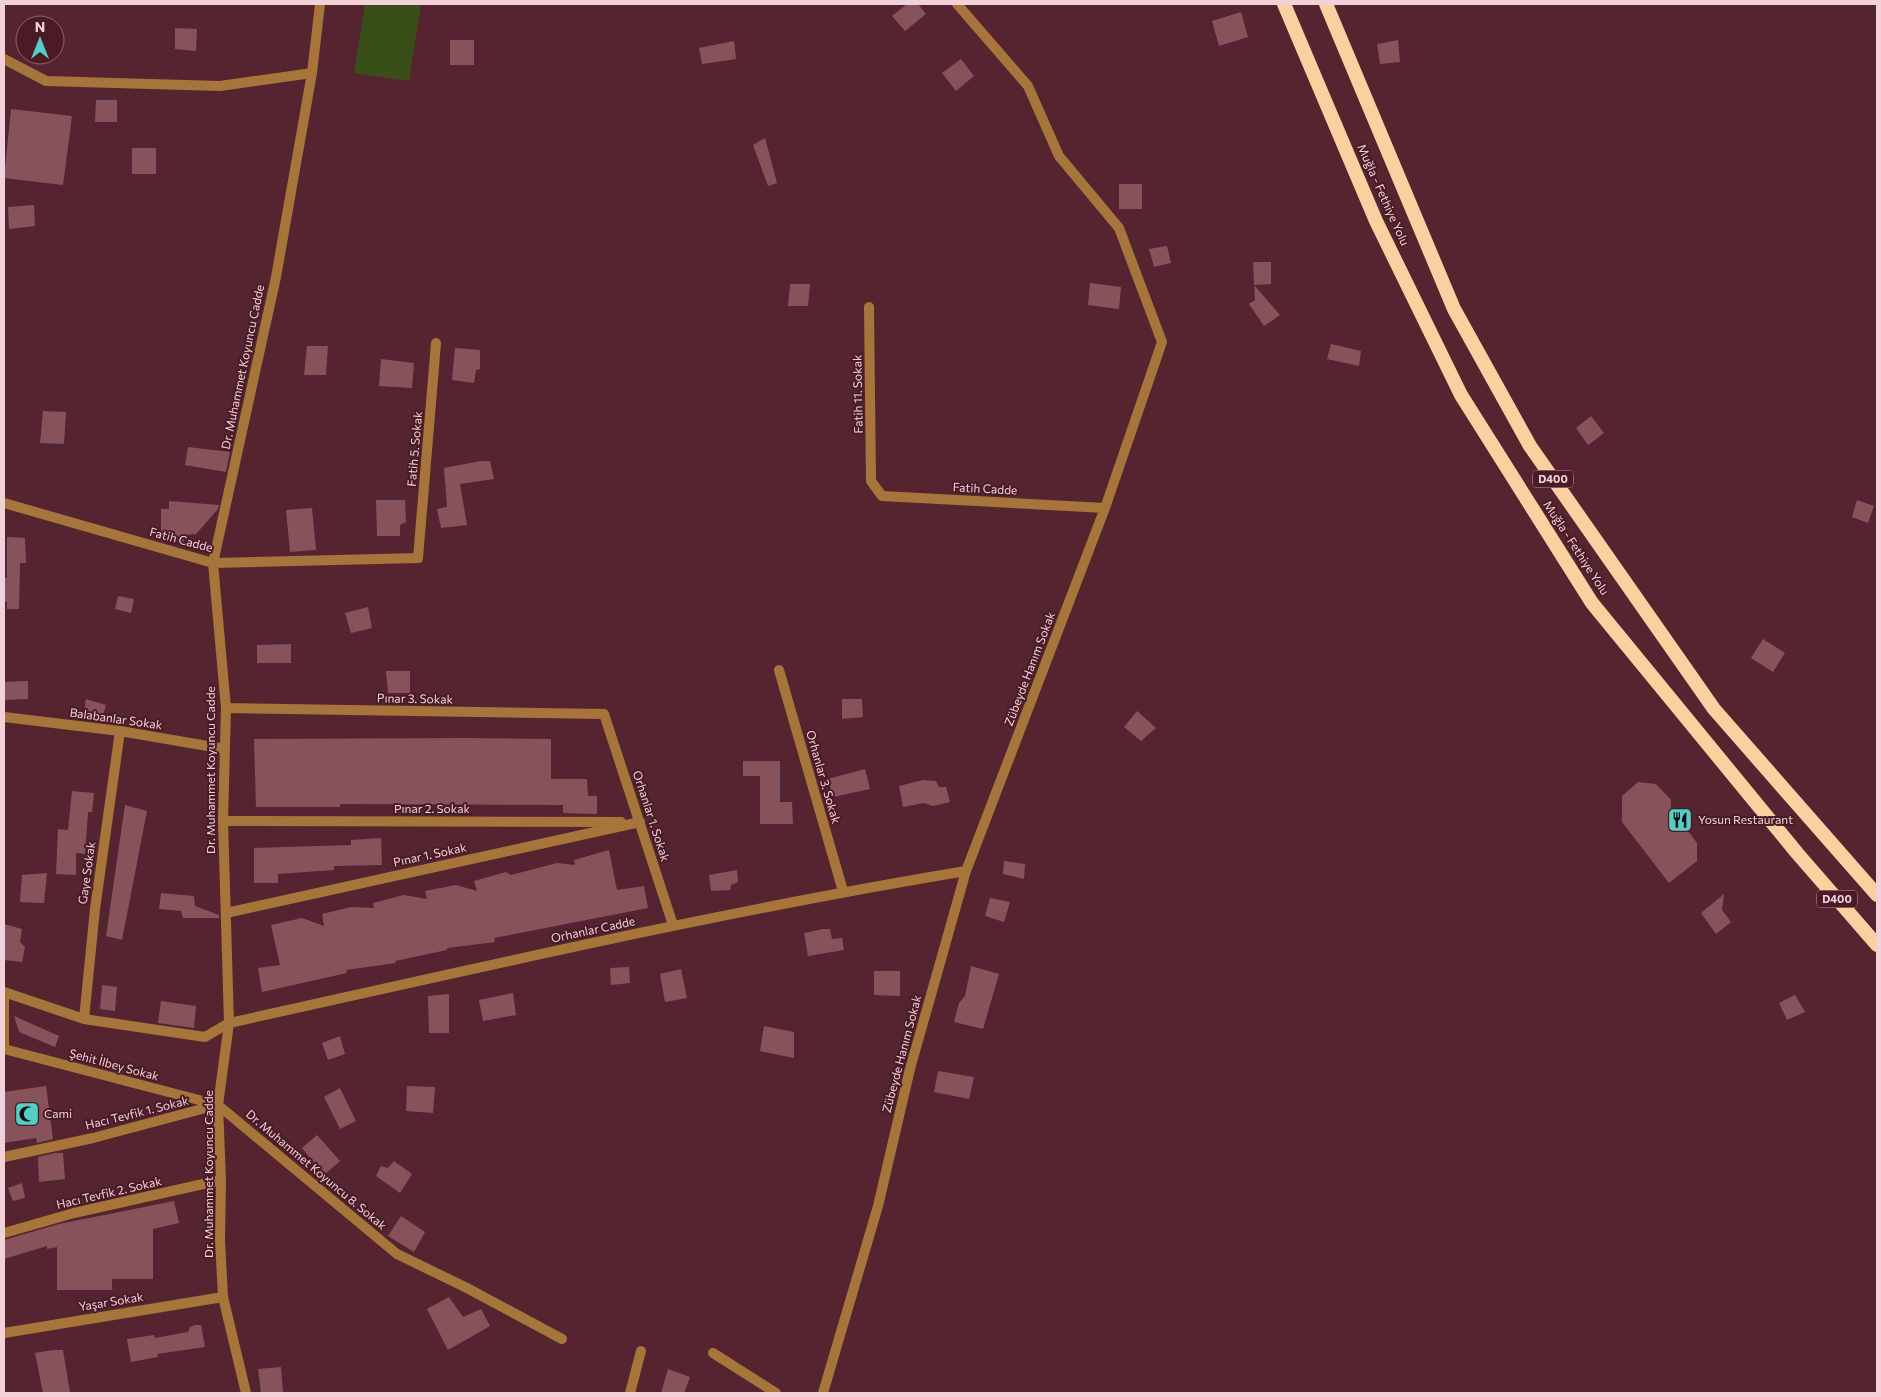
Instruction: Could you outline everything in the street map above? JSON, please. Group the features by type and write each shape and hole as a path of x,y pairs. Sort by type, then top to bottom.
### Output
{"highway":[{"name":"Muğla - Fethiye Yolu","path":"1284,4 1376,221 1461,395 1592,603 1791,845 1877,945"},
{"name":"Muğla - Fethiye Yolu","path":"1326,4 1454,309 1530,446 1714,709 1877,895"}],"street":[{"name":"Dr. Muhammet Koyuncu Cadde","path":"246,1392 223,1297 220,1240 221,1180 218,1105 228,1023 223,821 226,708 213,563 276,277 312,73 320,4"},
{"name":"Zübeyde Hanım Sokak","path":"823,1393 878,1206 910,1069 966,871 1106,508 1162,342 1119,228 1059,156 1028,86 957,4"},
{"path":"4,59 46,81 220,86 312,73"},
{"name":"Fatih 11. Sokak","path":"870,307 871,481"},
{"name":"Fatih 5. Sokak","path":"418,558 436,343"},
{"name":"Fatih Cadde","path":"871,481 882,496 1106,508"},
{"name":"Fatih Cadde","path":"4,503 213,563 418,558"},
{"name":"Orhanlar 3. Sokak","path":"779,670 843,891"},
{"name":"Pınar 3. Sokak","path":"226,708 604,714"},
{"name":"Orhanlar 1. Sokak","path":"604,714 673,925"},
{"name":"Balabanlar Sokak","path":"4,717 120,732 225,749"},
{"name":"Gaye Sokak","path":"84,1019 95,909 120,732"},
{"name":"Pınar 2. Sokak","path":"223,821 640,822"},
{"name":"Pınar 1. Sokak","path":"226,913 640,822"},
{"name":"Orhanlar Cadde","path":"228,1023 673,925 843,891 966,871"},
{"path":"4,1049 4,992 84,1019 206,1037 228,1023"},
{"name":"Şehit İlbey Sokak","path":"4,1049 218,1105"},
{"name":"Hacı Tevfik 1. Sokak","path":"4,1157 93,1138 218,1105"},
{"name":"Dr. Muhammet Koyuncu 8. Sokak","path":"218,1105 397,1254 467,1288 562,1339"},
{"name":"Hacı Tevfik 2. Sokak","path":"4,1233 74,1213 221,1180"},
{"name":"Yaşar Sokak","path":"4,1333 223,1297"},
{"path":"630,1393 641,1351"},
{"path":"713,1353 776,1393"},
{"path":"234,1393 246,1392"}],"green space":[{"path":"365,4 421,4 409,81 354,73"}],"building":[{"path":"907,4 918,4 926,14 905,31 892,16"},
{"path":"1241,12 1248,37 1219,46 1212,21"},
{"path":"175,28 197,29 196,51 175,49"},
{"path":"450,40 474,40 474,65 450,65"},
{"path":"1398,40 1400,62 1380,64 1377,44"},
{"path":"734,41 736,59 702,64 699,48"},
{"path":"961,59 974,76 956,91 942,73"},
{"path":"96,100 117,100 117,122 95,122"},
{"path":"11,109 72,116 63,185 4,178"},
{"path":"765,138 777,183 768,186 753,145"},
{"path":"132,148 156,148 156,174 132,174"},
{"path":"1119,184 1142,184 1142,209 1119,209"},
{"path":"34,205 35,226 9,229 8,207"},
{"path":"1167,246 1171,263 1154,267 1149,249"},
{"path":"1253,262 1271,262 1271,284 1254,285"},
{"path":"1090,283 1121,287 1119,309 1088,305"},
{"path":"790,284 810,284 808,306 788,306"},
{"path":"1254,285 1280,315 1264,326 1249,304 1255,300"},
{"path":"1331,344 1361,351 1359,366 1327,359"},
{"path":"307,346 328,346 326,375 304,375"},
{"path":"455,348 480,350 480,369 476,370 474,383 452,380"},
{"path":"381,359 414,363 412,388 379,386"},
{"path":"43,411 66,412 64,444 40,443"},
{"path":"1591,416 1604,433 1588,445 1576,428"},
{"path":"188,447 230,452 226,472 185,465"},
{"path":"490,461 494,479 460,484 467,525 441,528 437,509 447,507 444,468"},
{"path":"376,500 405,500 406,522 400,525 400,536 377,536"},
{"path":"1857,500 1874,506 1868,523 1852,517"},
{"path":"169,501 219,505 218,509 196,534 184,535 184,543 165,542 161,541 161,509 169,509"},
{"path":"312,508 316,550 290,552 286,510"},
{"path":"7,537 25,538 26,563 20,563 19,609 7,609 7,602 4,602 4,578 7,578"},
{"path":"118,596 134,599 131,613 115,609"},
{"path":"368,607 372,628 351,633 345,613"},
{"path":"1763,639 1785,653 1773,672 1751,658"},
{"path":"291,644 291,663 257,663 257,645"},
{"path":"386,671 410,671 410,693 388,693"},
{"path":"28,681 28,699 4,700 4,682"},
{"path":"86,699 106,705 101,722 83,719"},
{"path":"842,699 862,699 863,717 842,719"},
{"path":"1137,711 1156,728 1141,741 1124,727"},
{"path":"254,739 551,739 551,779 587,779 588,796 597,796 597,814 563,813 563,805 340,804 340,807 256,807"},
{"path":"743,761 780,761 780,802 792,802 793,824 760,824 760,776 743,776"},
{"path":"865,769 870,789 833,797 828,779"},
{"path":"923,780 936,781 939,787 946,787 950,802 933,806 924,803 903,807 899,786"},
{"path":"1638,782 1656,784 1671,800 1670,825 1685,827 1697,843 1697,861 1669,883 1622,822 1622,796"},
{"path":"72,791 94,793 92,812 88,812 85,854 76,853 76,875 56,874 58,829 68,830"},
{"path":"125,805 147,811 122,940 106,936"},
{"path":"381,838 382,865 334,866 334,870 278,874 278,883 254,883 254,848 351,845 351,840"},
{"path":"609,850 617,890 644,886 648,908 494,938 495,942 447,948 447,950 395,961 396,963 346,970 347,973 262,992 258,968 280,965 271,925 302,918 324,926 322,914 351,907 374,908 373,903 404,895 427,899 425,891 456,885 477,891 474,881 506,872 511,875 557,863 575,865 574,860"},
{"path":"1004,861 1025,864 1024,879 1003,874"},
{"path":"737,870 738,882 731,885 730,890 711,891 709,875"},
{"path":"47,873 44,903 20,902 22,875"},
{"path":"161,893 194,896 195,906 219,915 219,918 183,918 181,911 159,909"},
{"path":"1724,894 1722,910 1731,922 1716,934 1701,913"},
{"path":"990,898 1010,902 1004,922 985,916"},
{"path":"4,924 22,929 20,942 25,947 22,962 4,960"},
{"path":"830,929 832,939 842,938 844,950 808,956 804,933"},
{"path":"971,966 999,974 983,1029 954,1022 959,1003 965,996"},
{"path":"629,967 630,983 611,985 610,968"},
{"path":"681,969 687,998 665,1002 660,974"},
{"path":"874,971 900,971 900,996 874,995"},
{"path":"102,985 117,987 115,1011 100,1009"},
{"path":"513,993 516,1015 483,1021 479,1000"},
{"path":"449,994 449,1033 429,1033 428,996"},
{"path":"1795,995 1805,1012 1787,1020 1779,1003"},
{"path":"161,1001 196,1006 194,1028 158,1023"},
{"path":"14,1016 59,1036 55,1047 19,1032"},
{"path":"764,1026 794,1032 794,1058 760,1051"},
{"path":"340,1036 345,1054 328,1060 322,1043"},
{"path":"938,1071 974,1077 969,1099 934,1092"},
{"name":"Cami","path":"46,1086 53,1139 37,1143 36,1138 4,1143 4,1092"},
{"path":"407,1086 435,1087 433,1113 406,1111"},
{"path":"340,1088 356,1121 340,1129 324,1097"},
{"path":"317,1135 340,1161 324,1175 302,1148"},
{"path":"63,1153 65,1179 39,1182 38,1157"},
{"path":"394,1161 412,1174 400,1193 376,1176 381,1166 388,1168"},
{"path":"22,1183 25,1198 13,1201 8,1188"},
{"path":"174,1201 179,1223 153,1229 153,1279 112,1279 112,1290 57,1290 57,1247 47,1249 47,1246 4,1259 4,1240 59,1224"},
{"path":"401,1216 425,1232 414,1252 388,1236"},
{"path":"449,1297 463,1317 481,1309 490,1326 448,1350 427,1309"},
{"path":"201,1325 205,1347 157,1354 158,1357 131,1362 127,1339 154,1335 155,1338 188,1332 190,1327"},
{"path":"63,1350 70,1393 43,1393 35,1353"},
{"path":"281,1367 283,1393 261,1393 258,1369"},
{"path":"668,1369 690,1377 684,1393 661,1393"}],"place":[{"name":"Yosun Restaurant","path":"1680,820"},
{"name":"Cami","path":"27,1114"}]}
